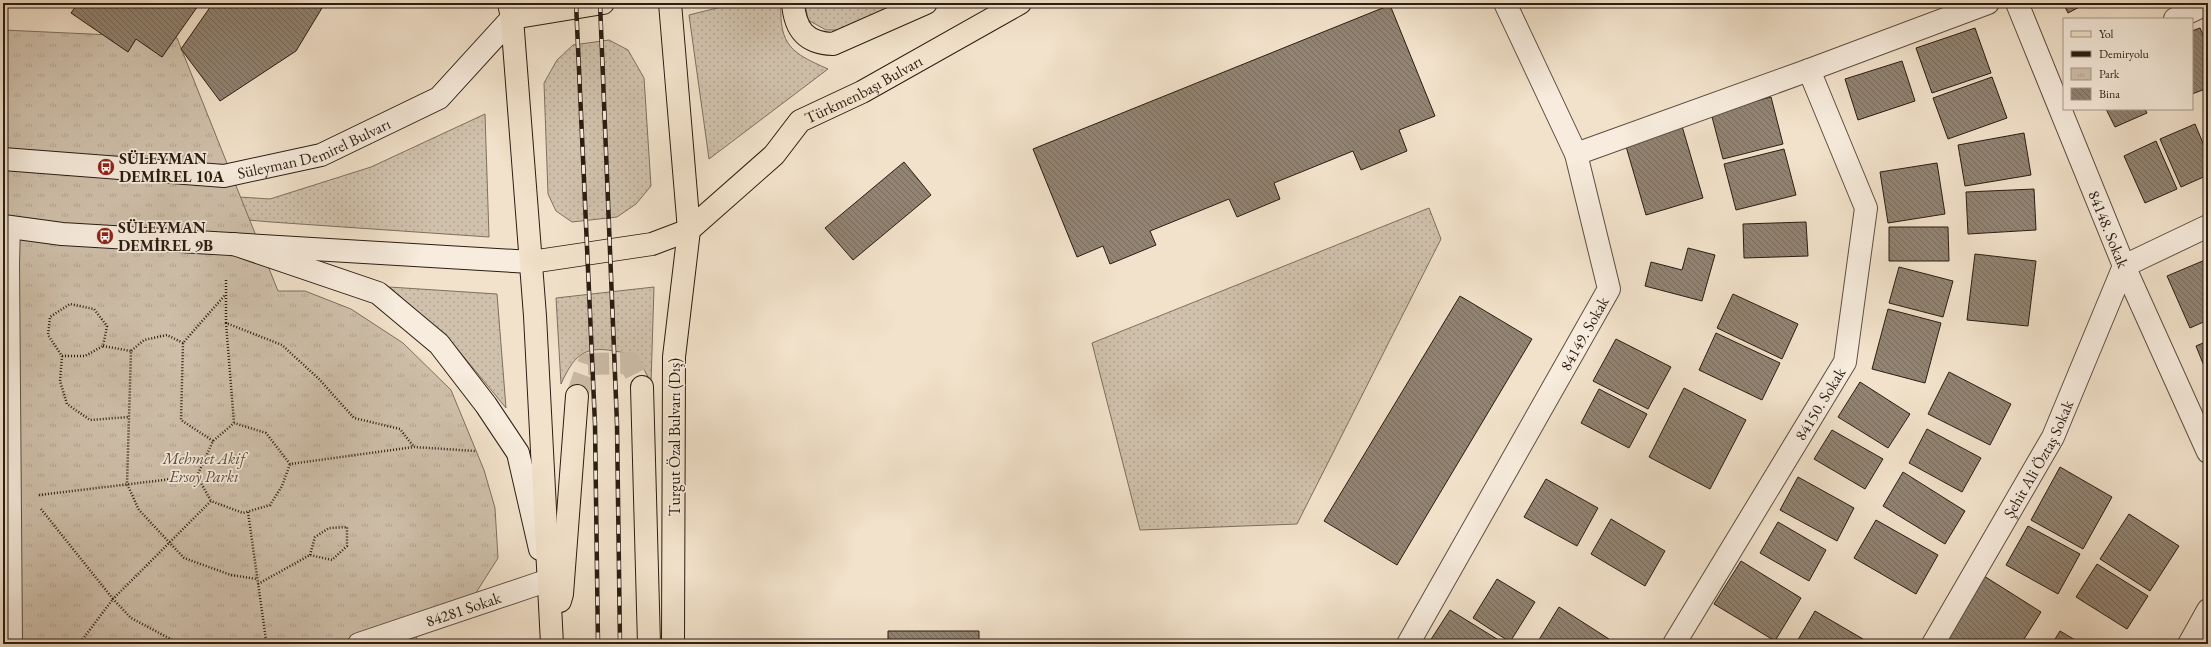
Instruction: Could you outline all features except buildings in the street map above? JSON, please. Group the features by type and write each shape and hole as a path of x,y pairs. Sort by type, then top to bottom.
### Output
{"main road":[{"path":"552,644 531,262 511,10 603,3"},
{"name":"Turgut Özal Bulvarı (Dış)","path":"670,3 689,230 674,357 673,644"},
{"path":"793,3 794,16 803,35 818,44 833,44 926,3"},
{"name":"Türkmenbaşı Bulvarı","path":"689,230 774,155 800,120 862,92 1020,3"},
{"path":"531,262 652,244 689,230"},
{"path":"642,387 649,644"},
{"path":"551,620 562,594 577,396"}],"street":[{"name":"84149. Sokak","path":"1408,644 1609,289 1576,154 1505,3"},
{"path":"1576,154 1809,70 1988,3"},
{"name":"84148. Sokak","path":"2017,3 2057,76 2063,93"},
{"path":"2176,18 2208,3"},
{"name":"Süleyman Demirel Bulvarı","path":"3,159 224,176 321,155 439,98 511,10"},
{"name":"84150. Sokak","path":"1674,644 1845,362 1866,208 1809,70"},
{"name":"84148. Sokak","path":"2069,110 2124,266 2206,442"},
{"path":"2124,266 2208,226"},
{"path":"11,644 7,581 21,497 6,227 62,234 531,262"},
{"path":"234,244 378,293 439,344 486,405 518,453 538,534 551,620"},
{"name":"Şehit Ali Öztaş Sokak","path":"1933,644 2053,437 2124,266"},
{"name":"84281 Sokak","path":"359,644 546,581"},
{"path":"2189,644 2208,610"}],"path":[{"path":"226,280 226,323 234,423"},
{"path":"213,441 181,420 182,343 226,295"},
{"path":"103,346 107,326 94,309 70,304 50,317 48,335 62,356 60,380 66,404 90,420 129,417"},
{"path":"226,323 282,345 319,379 354,418 400,429 414,447"},
{"path":"182,343 167,335 144,340 131,351 127,484 139,510 184,558 231,575 257,579"},
{"path":"62,356 85,356 103,346 131,351"},
{"path":"197,476 213,441 234,423"},
{"path":"234,423 266,433 290,464"},
{"path":"290,464 414,447 475,451"},
{"path":"197,476 211,501 243,514 270,505 282,486 290,464"},
{"path":"21,497 197,476"},
{"path":"21,497 132,618 180,644"},
{"path":"79,644 114,599 211,501"},
{"path":"248,512 266,640 274,644"},
{"path":"258,584 310,555 332,560 347,546 348,527 329,528 315,537 310,555"}],"green space":[{"path":"737,3 781,3 782,29 790,46 805,58 828,69 709,159 689,15"},
{"path":"805,3 903,3 844,30 826,30 808,20"},
{"name":"Mehmet Akif Ersoy Parkı","path":"3,30 177,38 278,291 305,291 351,309 403,343 451,390 484,470 495,508 498,558 472,599 408,616 419,644 3,644"},
{"path":"609,40 628,50 644,78 651,186 636,204 617,217 572,222 556,211 548,194 544,83 557,60 573,45"},
{"path":"485,114 489,237 202,216 3,182 270,199 371,167"},
{"path":"1429,208 1441,239 1297,524 1140,530 1092,343"},
{"path":"389,287 497,294 506,408 450,340"},
{"path":"654,287 651,383 645,371 635,358 617,351 594,350 586,352 575,361 565,375 561,384 556,298"}],"tunnel":[{"path":"577,396 588,364 630,363 642,387"}],"railway":[{"path":"576,3 595,424 598,644"},
{"path":"600,3 617,424 620,644"}],"place":[{"name":"SÜLEYMAN DEMİREL 10A","path":"106,167"},
{"name":"SÜLEYMAN DEMİREL 9B","path":"105,236"}]}
